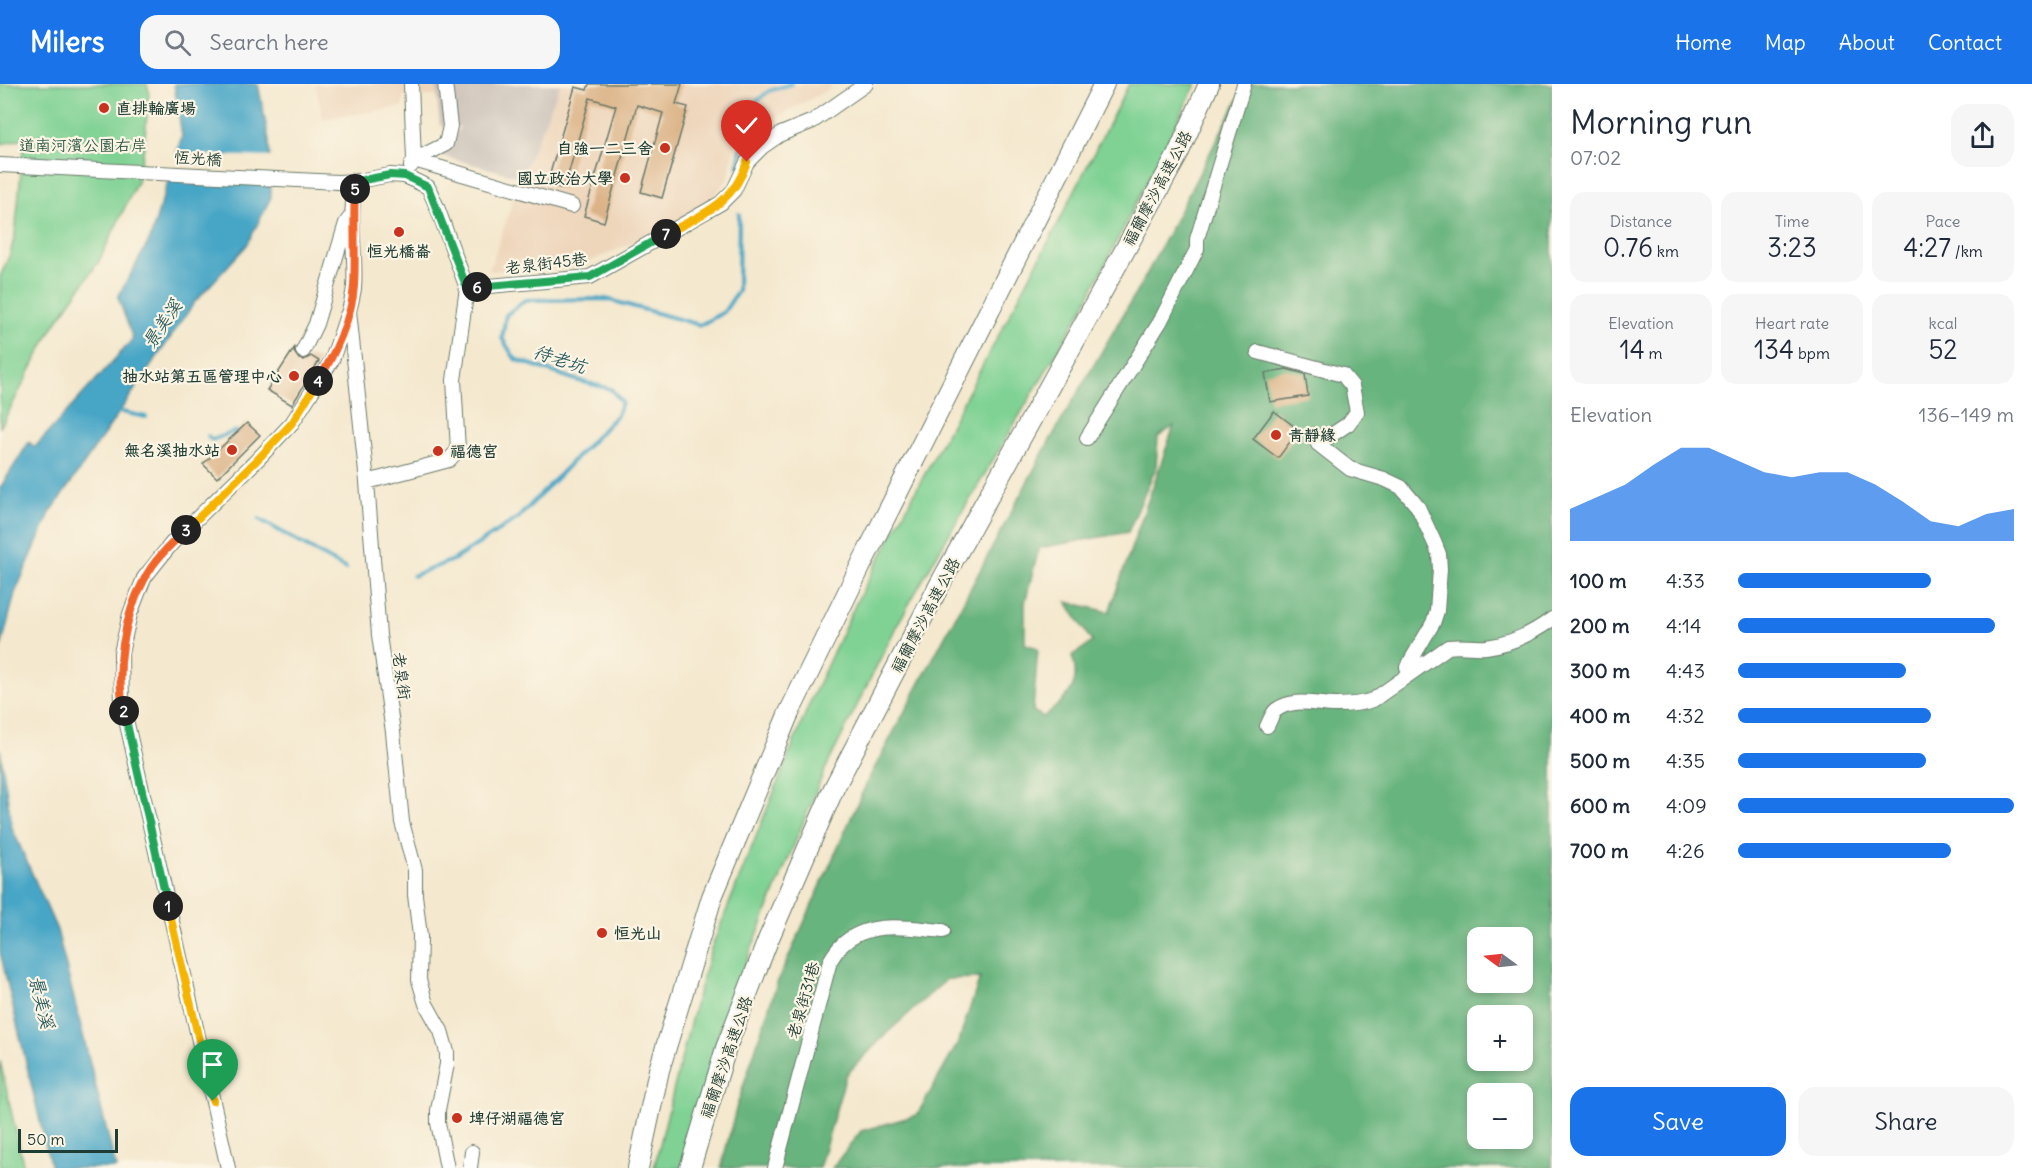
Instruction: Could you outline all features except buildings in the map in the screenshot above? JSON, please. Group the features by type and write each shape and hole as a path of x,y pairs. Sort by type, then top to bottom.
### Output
{"highway":[{"path":"638,1168 659,1070 712,897 788,715 864,559 1104,84"},
{"name":"福爾摩沙高速公路","path":"690,1168 730,1037 768,940 834,788 940,584 1177,156 1209,84"},
{"path":"1177,156 1218,84"}],"street":[{"path":"405,176 414,160 411,84"},
{"path":"414,160 446,144 450,126 445,84"},
{"name":"老泉街45巷","path":"467,288 590,277 721,203 734,190 747,162 762,147 781,134 813,121 866,84"},
{"path":"1088,438 1160,322 1197,249 1197,239 1244,84"},
{"path":"414,160 572,206"},
{"name":"恆光橋","path":"0,165 358,181"},
{"path":"358,181 390,175 405,176 428,187 467,288 454,380 458,450 449,460 367,482"},
{"name":"老泉街","path":"358,181 355,188 353,213 354,288 349,311 367,482 379,635 393,732 402,822 415,870 421,950 419,980 426,1004 441,1031 447,1052 438,1117 447,1168"},
{"path":"303,351 316,324 346,224 353,213"},
{"path":"228,1168 122,702 121,653 130,614 144,578 172,543 292,423 332,360 349,311"},
{"path":"1258,352 1343,375 1352,386 1357,412 1348,424 1318,444 1350,469 1384,479 1401,487 1418,507 1439,554 1440,569 1437,611 1433,623 1407,667 1410,673"},
{"path":"1267,726 1274,711 1286,705 1302,702 1334,705 1363,704 1373,700 1448,647 1461,645 1485,647 1526,637 1552,619"},
{"name":"老泉街31巷","path":"776,1168 830,961 842,946 855,936 871,929 897,927 943,931"},
{"path":"470,1168 472,1152"}],"shaded area":[{"path":"315,84 436,84 437,96 403,96 403,107 323,119"},
{"path":"436,84 561,84 521,177 440,156 460,127 440,126"},
{"name":"國立政治大學","path":"561,84 830,84 829,89 760,126 747,95 728,179 705,207 672,226 579,266 489,271 521,177"}],"green space":[{"name":"道南河濱公園右岸","path":"0,84 147,84 149,92 144,147 137,182 99,261 53,327 0,428 0,277 15,235 24,139 1,144"},
{"path":"1129,84 1196,84 1083,308 896,627 823,774 724,1016 681,1168 654,1168 711,949 810,702 857,601 1051,237"},
{"path":"1246,84 1552,84 1552,1168 832,1168 861,1131 917,1115 958,1043 980,978 947,979 887,1033 846,1075 819,1168 721,1168 737,1105 777,983 868,780 1046,447 1144,279","holes":["1174,426 1109,612 1067,602 1092,642 1072,656 1075,676 1070,691 1043,717 1033,711 1038,648 1025,644 1025,603 1039,548 1128,532 1156,467 1158,437"]},
{"path":"0,1061 24,1168 0,1168"}],"water":[{"name":"景美溪","path":"174,84 258,84 269,140 271,197 247,245 194,303 50,513 15,593 0,652 0,488 29,442 35,447 133,339 118,297 150,239 182,136"},
{"name":"景美溪","path":"0,749 12,828 57,930 116,1168 51,1168 0,952"}],"pier":[{"path":"174,154 272,157 273,182 166,179"}],"waterway":[{"name":"待老坑","path":"738,166 748,108 769,91 791,84"},
{"name":"待老坑","path":"413,576 455,559 518,518 617,415 622,402 611,389 579,381 515,359 502,338 506,315 525,300 606,299 700,325 724,312 738,291 739,214"},
{"name":"待老坑","path":"117,411 146,417"},
{"name":"待老坑","path":"208,436 212,440 236,431"},
{"name":"待老坑","path":"259,519 346,569"}],"place":[{"name":"直排輪廣場","path":"104,108"},
{"name":"自強一二三舍","path":"665,148"},
{"name":"國立政治大學","path":"625,178"},
{"name":"恒光橋崙","path":"399,232"},
{"name":"抽水站第五區管理中心","path":"294,376"},
{"name":"青靜緣","path":"1276,435"},
{"name":"無名溪抽水站","path":"232,450"},
{"name":"福德宮","path":"438,451"},
{"name":"恒光山","path":"602,933"},
{"name":"埤仔湖福德宮","path":"457,1118"}],"route":[{"path":"213,1101 122,702 121,653 130,614 144,578 172,543 292,423 332,360 349,311 354,288 353,213 355,188 358,181 390,175 405,176 428,187 467,288 590,277 721,203 734,190 747,162"}]}
